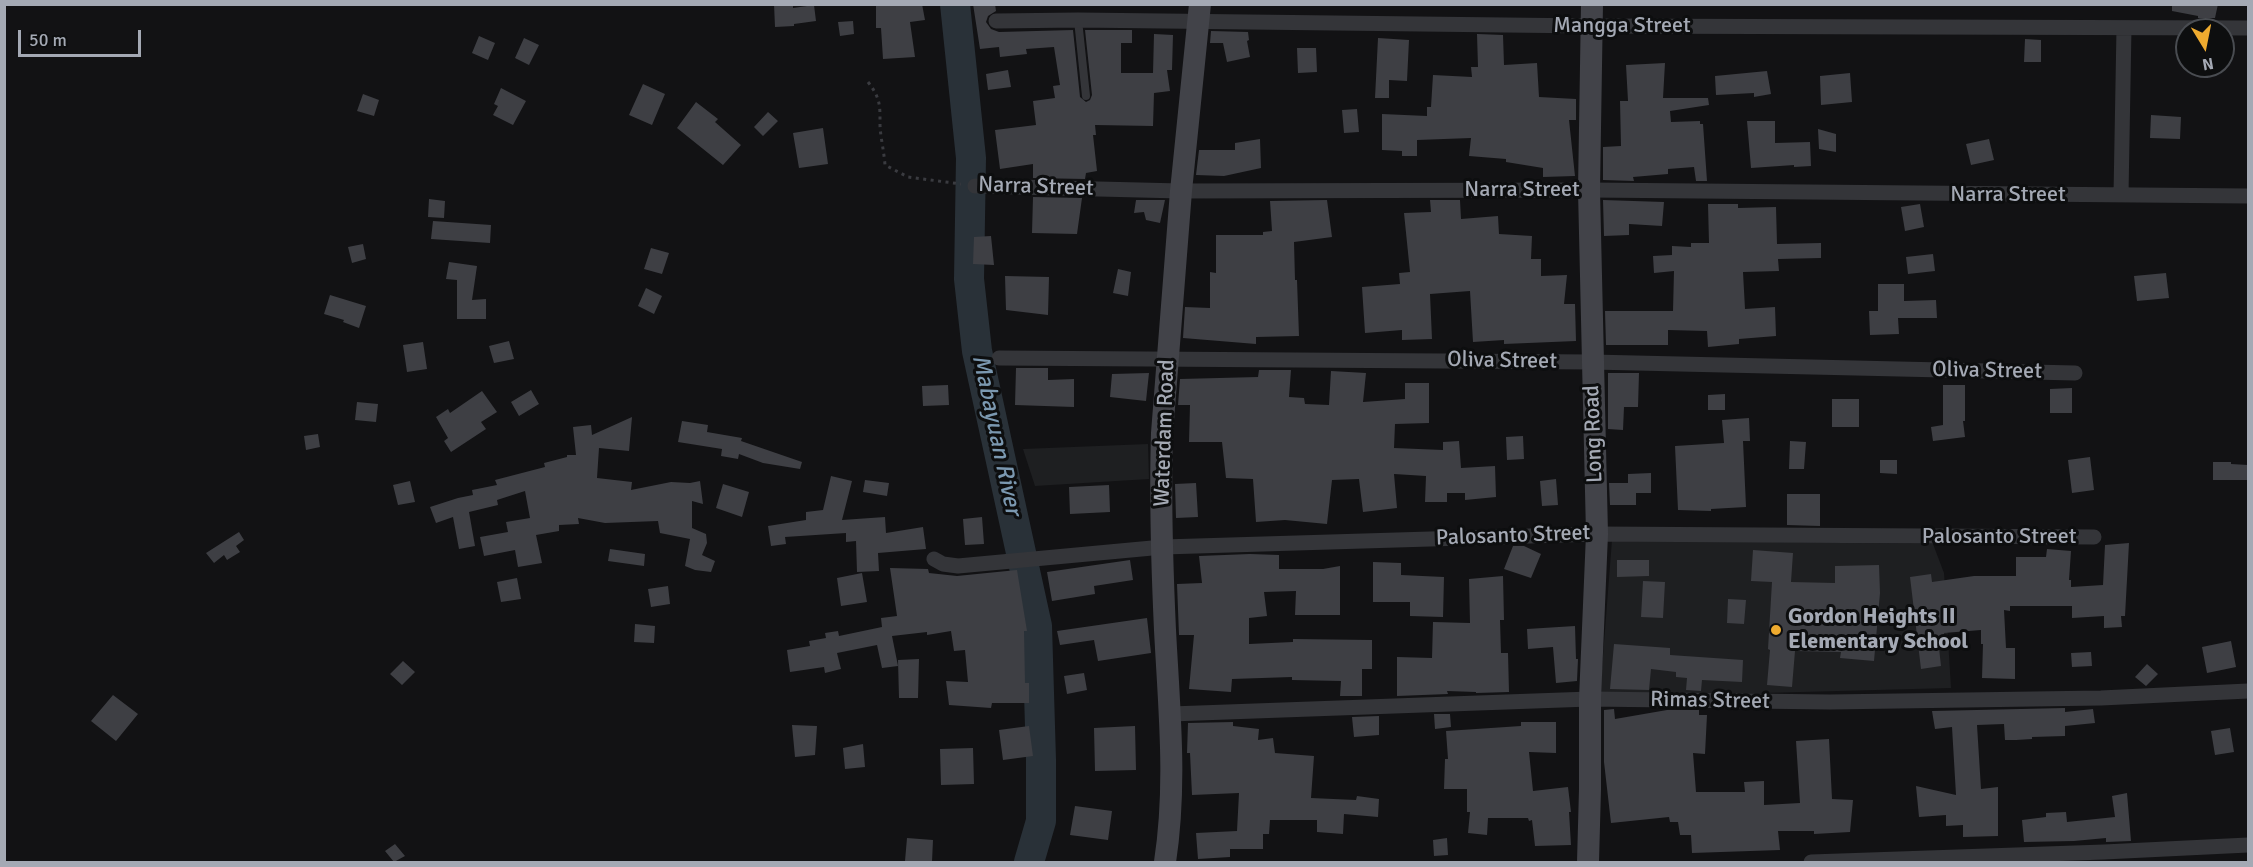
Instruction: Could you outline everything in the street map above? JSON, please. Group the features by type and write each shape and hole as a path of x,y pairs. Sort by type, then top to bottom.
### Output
{"street":[{"name":"Mangga Street","path":"996,21 1078,20 1199,13 1592,15 2124,28 2248,28"},
{"name":"Waterdam Road","path":"1165,862 1173,767 1165,631 1161,465 1181,191 1199,13"},
{"name":"Long Road","path":"1588,862 1590,699 1597,534 1589,190 1592,15"},
{"path":"2121,195 2124,28"},
{"name":"Narra Street","path":"975,186 1181,191 1589,190 2248,196"},
{"name":"Oliva Street","path":"999,358 1592,362 2076,373"},
{"name":"Palosanto Street","path":"934,559 943,564 958,566 1163,547 1597,534 2094,537"},
{"name":"Rimas Street","path":"1171,714 1590,699 1854,702 2101,698 2248,691"},
{"path":"1811,862 2248,845"}],"lane":[{"path":"1078,20 1086,96"}],"path":[{"name":"Narra Street","path":"868,82 876,93 881,107 880,128 885,165 908,177 975,186"}],"shaded area":[{"path":"1148,444 1149,479 1035,486 1023,449"},
{"name":"Gordon Heights II Elementary School","path":"1612,540 1933,544 1944,573 1951,688 1689,695 1600,694"}],"building":[{"path":"774,4 793,4 793,8 814,5 816,21 775,27"},
{"path":"876,4 922,4 925,20 910,22 915,57 883,59 881,28 876,28"},
{"path":"973,4 995,4 996,11 988,16 986,22 991,29 999,32 1073,30 1080,97 1086,102 1092,95 1085,30 1132,30 1132,43 1121,43 1121,73 1153,73 1154,34 1173,35 1172,70 1167,70 1170,91 1154,93 1153,126 1095,125 1096,135 1093,135 1097,171 1086,173 1085,179 1033,178 1033,164 1000,169 995,130 1036,125 1033,101 1055,98 1053,86 1060,85 1054,47 1026,49 1027,54 1000,57 999,47 980,49"},
{"path":"2172,4 2218,4 2215,18 2198,18 2198,16 2172,11"},
{"path":"853,21 854,34 840,36 838,22"},
{"path":"1211,31 1248,32 1250,57 1227,62 1223,43 1210,43"},
{"path":"1477,34 1503,35 1504,65 1537,63 1539,97 1576,99 1576,120 1569,120 1575,176 1543,177 1543,168 1506,162 1506,159 1469,156 1471,138 1417,140 1417,156 1402,156 1402,151 1382,150 1382,114 1427,116 1427,107 1431,107 1433,75 1472,77 1471,67 1478,67"},
{"path":"479,36 495,43 488,60 472,53"},
{"path":"524,38 539,45 529,65 515,58"},
{"path":"1378,38 1409,40 1407,81 1389,80 1389,98 1375,98"},
{"path":"2025,39 2041,40 2041,62 2024,62"},
{"path":"1297,48 1316,48 1317,72 1298,73"},
{"path":"1665,63 1663,98 1708,98 1709,105 1670,111 1671,122 1700,121 1700,124 1703,124 1707,181 1696,181 1694,167 1668,169 1668,174 1633,177 1634,181 1603,180 1603,147 1621,146 1620,101 1628,101 1626,65"},
{"path":"1008,70 1011,87 988,90 986,74"},
{"path":"1767,71 1771,94 1754,97 1754,93 1716,95 1715,76"},
{"path":"1850,73 1852,102 1821,105 1820,76"},
{"path":"643,84 665,94 652,125 629,115"},
{"path":"501,88 526,101 513,125 493,115 498,106 494,104"},
{"path":"363,94 379,100 374,116 357,111"},
{"path":"696,102 718,119 715,122 741,145 723,165 677,128"},
{"path":"1357,109 1359,132 1344,133 1342,110"},
{"path":"768,112 778,121 763,136 754,127"},
{"path":"2151,115 2181,117 2180,139 2150,138"},
{"path":"1747,121 1775,121 1775,143 1810,142 1811,166 1751,168"},
{"path":"823,128 828,164 799,168 793,133"},
{"path":"1818,129 1836,134 1836,152 1819,149"},
{"path":"1260,139 1261,168 1224,176 1196,175 1199,150 1235,150 1235,143"},
{"path":"1989,139 1994,160 1971,165 1966,144"},
{"path":"1033,197 1082,198 1077,234 1032,233"},
{"path":"429,199 445,201 444,218 428,217"},
{"path":"1136,200 1165,200 1160,223 1146,220 1144,212 1134,213"},
{"path":"1327,200 1332,237 1294,242 1299,336 1256,337 1256,344 1183,338 1185,307 1210,308 1210,272 1216,273 1216,235 1263,235 1263,232 1272,231 1270,201"},
{"path":"1430,200 1460,200 1461,219 1498,216 1499,234 1532,236 1531,259 1541,259 1541,276 1567,275 1564,304 1575,304 1576,341 1504,344 1504,340 1473,342 1470,291 1430,294 1432,339 1402,340 1402,330 1365,333 1362,287 1400,284 1399,273 1410,272 1404,213 1431,212"},
{"path":"1603,200 1664,202 1662,226 1629,224 1629,235 1604,236"},
{"path":"1708,204 1738,204 1738,208 1776,207 1777,244 1821,243 1821,258 1778,259 1779,271 1743,272 1745,309 1775,307 1776,336 1739,339 1739,344 1708,347 1707,331 1668,330 1668,345 1606,345 1605,311 1673,311 1674,271 1654,273 1653,256 1672,255 1672,246 1691,247 1691,243 1709,243"},
{"path":"1920,204 1924,227 1905,231 1901,207"},
{"path":"433,221 491,225 490,243 431,239"},
{"path":"991,236 994,265 973,264 974,237"},
{"path":"363,244 366,259 352,263 348,247"},
{"path":"651,248 669,253 662,274 644,269"},
{"path":"1933,254 1935,271 1908,274 1906,257"},
{"path":"449,262 477,266 472,300 486,299 486,319 457,319 457,280 446,279"},
{"path":"1118,269 1131,272 1128,296 1113,293"},
{"path":"2166,273 2169,298 2137,301 2134,276"},
{"path":"1005,276 1049,277 1048,315 1006,310"},
{"path":"1878,284 1904,284 1904,301 1936,300 1937,318 1898,318 1899,334 1870,335 1869,311 1878,311"},
{"path":"646,288 662,296 654,314 638,306"},
{"path":"330,295 366,306 359,328 343,322 344,320 324,314"},
{"path":"509,341 514,359 494,363 489,346"},
{"path":"423,342 427,369 407,372 403,345"},
{"path":"1016,368 1048,368 1048,380 1074,379 1074,407 1015,405"},
{"path":"1259,370 1291,370 1289,397 1304,398 1305,404 1329,405 1331,371 1366,373 1363,402 1405,399 1405,383 1429,383 1429,423 1395,424 1394,448 1443,450 1443,442 1459,441 1461,468 1495,466 1496,497 1465,500 1465,493 1447,493 1447,502 1425,502 1426,476 1394,474 1397,508 1363,512 1359,479 1332,480 1327,524 1285,520 1256,522 1253,479 1226,478 1222,442 1189,442 1190,405 1178,405 1180,379 1258,377"},
{"path":"1149,373 1146,401 1110,397 1112,374"},
{"path":"1608,373 1639,373 1638,407 1624,407 1623,430 1608,429"},
{"path":"948,385 949,405 923,406 922,386"},
{"path":"1943,385 1965,385 1965,421 1963,421 1965,437 1933,441 1931,427 1943,425"},
{"path":"2072,388 2072,413 2050,413 2050,389"},
{"path":"531,390 539,404 519,416 511,402"},
{"path":"482,391 497,412 481,422 486,429 451,452 444,441 448,438 436,417 448,409 450,413"},
{"path":"1725,394 1725,410 1708,410 1708,395"},
{"path":"1832,399 1859,399 1859,427 1832,427"},
{"path":"357,402 378,404 376,422 355,420"},
{"path":"632,417 629,451 599,448 597,478 632,482 631,490 671,482 700,481 703,504 692,501 692,528 706,534 707,543 702,555 715,561 711,572 685,566 690,539 660,533 658,521 605,523 578,518 579,524 559,525 559,531 536,535 542,563 518,567 515,550 484,556 480,537 508,532 506,522 530,518 525,491 497,500 498,505 469,512 475,546 459,549 453,517 436,523 430,507 473,495 472,490 497,485 495,480 545,467 544,463 567,457 567,455 576,455 573,427 591,425 592,435"},
{"path":"1749,418 1750,441 1743,441 1746,507 1711,509 1711,511 1678,510 1675,446 1724,443 1722,420"},
{"path":"682,421 708,425 707,432 742,438 741,441 802,462 800,469 763,463 739,454 738,459 721,456 722,449 678,442"},
{"path":"318,434 320,447 306,450 304,436"},
{"path":"1523,436 1524,459 1507,460 1506,437"},
{"path":"1790,441 1806,442 1804,469 1789,469"},
{"path":"2090,457 2094,490 2072,493 2068,460"},
{"path":"1880,460 1897,460 1897,474 1880,473"},
{"path":"2213,462 2248,465 2248,480 2213,480"},
{"path":"1651,473 1651,493 1636,493 1636,505 1610,505 1609,483 1628,483 1628,474"},
{"path":"831,476 852,481 842,520 885,517 886,533 923,527 926,549 878,553 879,571 857,572 856,541 846,542 846,533 785,537 786,544 771,546 768,526 806,520 806,512 823,510"},
{"path":"1556,479 1558,505 1542,506 1540,481"},
{"path":"865,480 889,483 887,496 863,492"},
{"path":"410,481 415,502 398,505 393,485"},
{"path":"1196,483 1198,517 1176,518 1175,484"},
{"path":"723,484 749,492 742,517 716,508"},
{"path":"1109,485 1110,512 1070,514 1069,487"},
{"path":"1787,494 1820,494 1820,526 1787,525"},
{"path":"982,517 984,544 965,545 963,519"},
{"path":"239,532 244,540 236,546 240,552 227,560 224,555 214,563 206,553"},
{"path":"2129,543 2125,616 2121,616 2122,627 2104,628 2104,616 2072,618 2072,606 2010,606 2010,611 2004,610 2006,648 2015,648 2015,679 1982,678 1981,630 1944,633 1947,646 1939,648 1941,666 1921,669 1910,577 1931,574 1932,582 1974,576 2016,576 2016,557 2046,557 2047,549 2071,551 2069,580 2071,580 2071,587 2103,585 2105,545"},
{"path":"1513,546 1524,546 1541,554 1531,578 1504,569"},
{"path":"610,549 645,554 644,566 608,561"},
{"path":"1753,550 1793,553 1791,582 1835,583 1835,566 1879,565 1880,593 1874,661 1840,658 1841,652 1795,651 1792,687 1767,685 1772,582 1751,581"},
{"path":"1279,555 1279,569 1323,569 1340,566 1340,615 1295,615 1296,591 1264,592 1267,616 1249,618 1249,644 1293,642 1293,639 1372,640 1372,669 1362,669 1362,696 1340,696 1341,681 1292,680 1292,677 1232,679 1231,692 1189,689 1194,635 1179,635 1177,584 1202,583 1199,556"},
{"path":"1130,560 1133,580 1094,586 1095,594 1052,601 1047,572"},
{"path":"1617,560 1649,560 1649,576 1617,577"},
{"path":"1373,562 1401,563 1401,575 1444,577 1443,617 1410,616 1410,602 1373,602"},
{"path":"890,568 928,569 929,573 957,576 1017,570 1027,631 1024,631 1025,683 1029,683 1029,703 992,703 991,708 949,705 946,681 968,682 965,650 954,651 951,631 927,635 927,632 892,636 898,666 882,668 877,645 837,653 841,669 825,673 824,667 790,672 787,650 810,646 809,641 826,638 825,633 838,631 839,636 882,627 881,618 897,616"},
{"path":"862,573 867,602 841,606 837,578"},
{"path":"1503,576 1504,620 1500,620 1501,653 1508,653 1509,692 1447,691 1448,694 1397,696 1397,657 1432,658 1433,622 1470,623 1469,579"},
{"path":"517,578 521,599 501,602 497,582"},
{"path":"1643,581 1665,582 1663,618 1641,617"},
{"path":"668,586 670,604 651,607 648,589"},
{"path":"1728,599 1746,600 1744,624 1727,623"},
{"path":"1147,618 1151,653 1098,661 1094,640 1060,645 1057,631"},
{"path":"635,624 655,626 654,643 634,642"},
{"path":"1575,626 1577,681 1556,683 1553,647 1528,649 1527,629"},
{"path":"2231,641 2236,667 2207,673 2202,647"},
{"path":"1614,644 1670,648 1670,655 1743,660 1742,682 1702,680 1701,691 1686,690 1687,678 1676,677 1676,672 1651,669 1649,690 1610,689"},
{"path":"2091,652 2092,666 2072,667 2071,653"},
{"path":"919,659 918,698 899,698 898,660"},
{"path":"403,661 415,672 402,685 390,674"},
{"path":"2147,664 2158,674 2146,686 2135,677"},
{"path":"1084,673 1087,690 1067,694 1064,676"},
{"path":"113,695 138,714 116,741 91,721"},
{"path":"2065,708 2065,712 2093,709 2095,723 2065,726 2065,736 2016,740 2005,740 2004,724 1977,725 1981,789 1998,787 1998,836 1963,837 1963,825 1946,826 1946,815 1919,817 1916,786 1956,795 1952,727 1935,729 1932,711"},
{"path":"1614,709 1615,719 1667,710 1699,710 1699,715 1707,715 1705,754 1693,753 1696,792 1745,792 1744,782 1764,781 1764,805 1800,803 1796,741 1829,739 1832,799 1853,800 1850,832 1814,834 1814,831 1778,831 1780,850 1692,853 1691,835 1680,835 1678,822 1670,822 1669,817 1611,823 1604,762 1604,710"},
{"path":"1434,714 1450,714 1451,727 1435,729"},
{"path":"1379,716 1379,735 1354,737 1352,717"},
{"path":"1233,722 1233,726 1259,729 1258,740 1273,738 1275,753 1314,756 1311,798 1356,800 1357,796 1379,799 1378,817 1344,814 1343,834 1317,832 1317,820 1270,820 1269,834 1263,834 1263,849 1230,849 1230,857 1198,859 1196,833 1237,831 1239,793 1192,795 1190,753 1187,753 1188,723"},
{"path":"1521,722 1556,722 1556,753 1529,752 1533,791 1568,787 1571,845 1535,846 1532,820 1529,821 1528,818 1488,818 1487,835 1468,833 1470,812 1467,812 1467,789 1444,789 1445,759 1448,759 1446,731 1521,726"},
{"path":"792,725 817,726 815,755 795,757"},
{"path":"1029,726 1033,756 1003,760 999,730"},
{"path":"1135,726 1136,770 1095,771 1094,728"},
{"path":"2230,728 2234,752 2215,755 2211,731"},
{"path":"863,744 865,767 845,769 843,748"},
{"path":"973,748 974,784 941,785 940,749"},
{"path":"2127,793 2131,841 2106,842 2106,838 2024,842 2022,820 2046,817 2046,813 2066,812 2067,822 2115,817 2112,796"},
{"path":"1075,806 1112,811 1108,840 1070,835"},
{"path":"907,838 933,840 932,862 905,861"},
{"path":"1447,838 1448,855 1434,856 1433,840"},
{"path":"395,844 405,856 394,862 385,851"}],"waterway":[{"name":"Mabayuan River","path":"955,4 971,158 969,279 977,351 1037,626 1041,821 1029,862"}],"place":[{"name":"Gordon Heights II Elementary School","path":"1776,630"}]}
